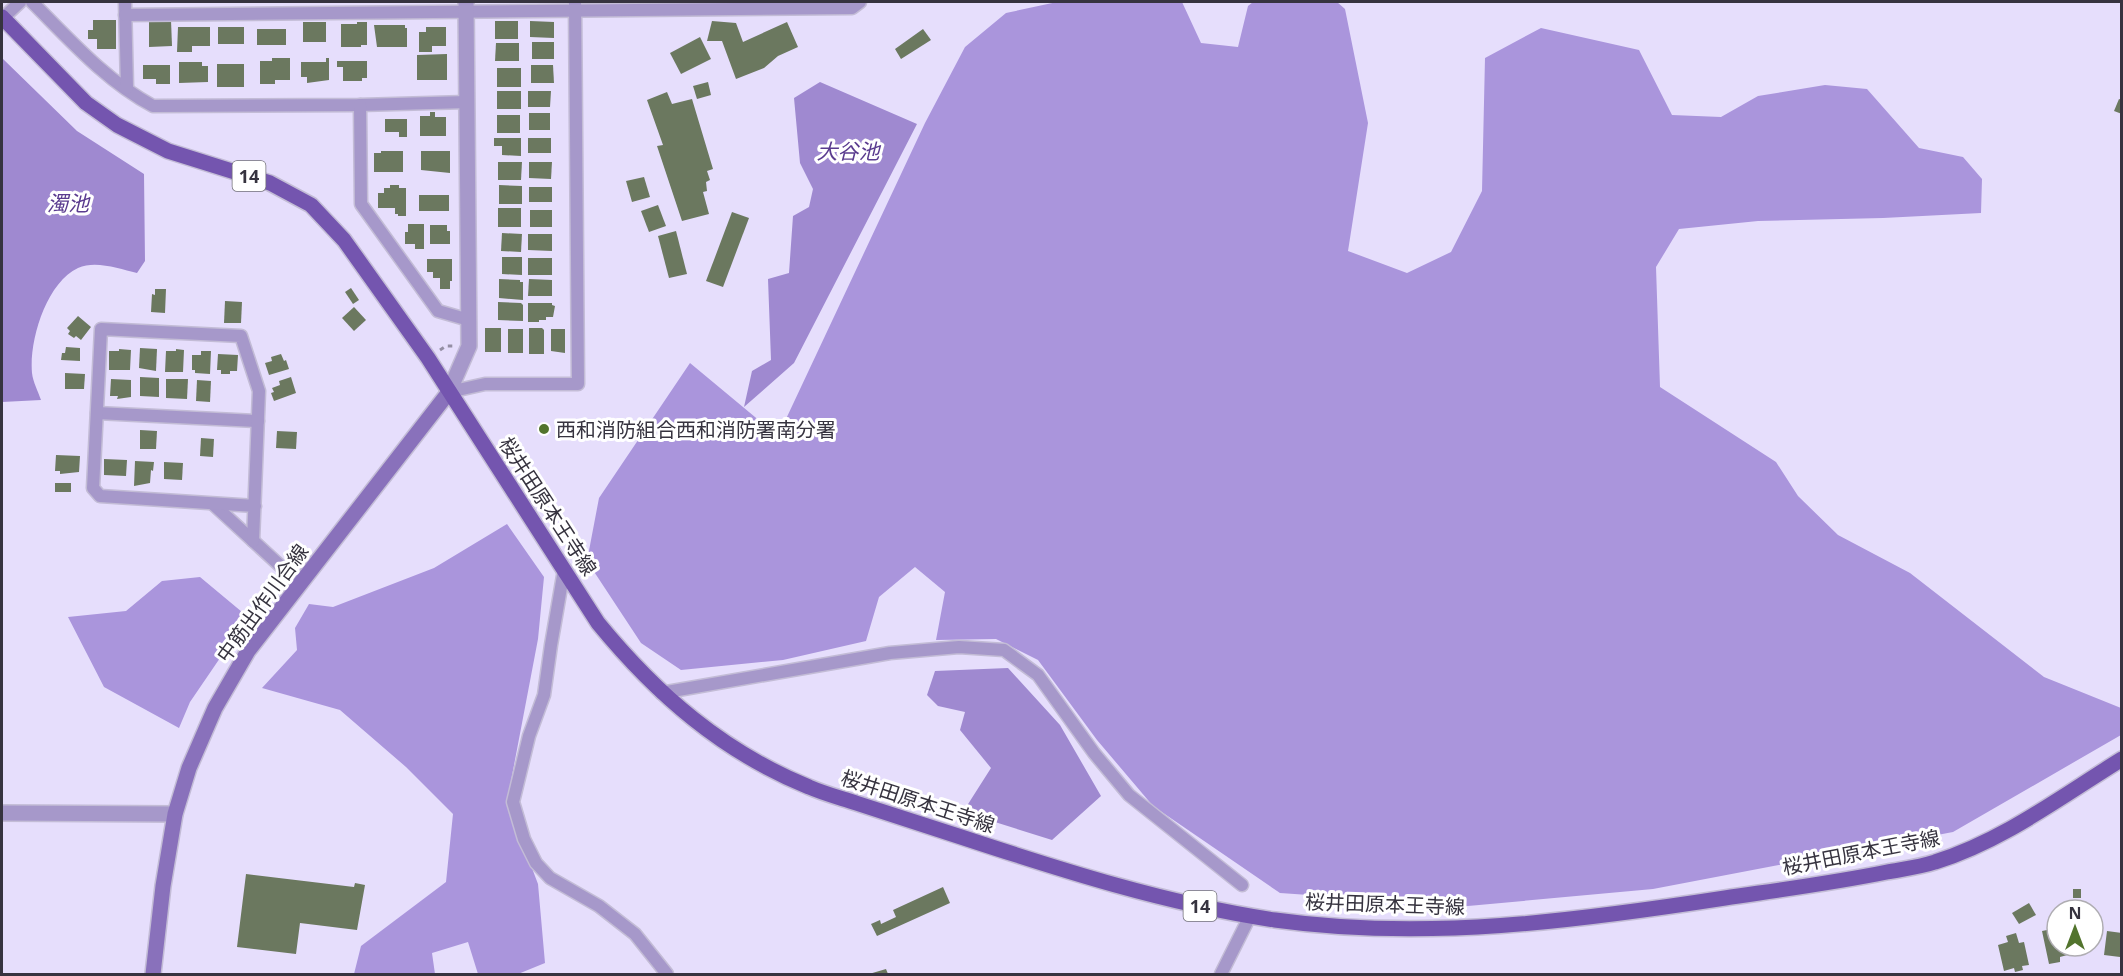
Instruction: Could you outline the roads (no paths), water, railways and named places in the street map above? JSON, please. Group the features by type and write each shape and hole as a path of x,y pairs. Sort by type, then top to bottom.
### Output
{"main road":[{"name":"桜井田原本王寺線","path":"4,24 86,103 117,125 168,151 270,183 310,205 344,240 363,265 428,358 598,623 624,654 661,693 697,723 744,756 810,788 1119,886 1192,905 1280,920 1377,928 1459,929 1508,927 1598,917 1863,877 1935,862 2015,826 2121,759"},
{"name":"中筋出作川合線","path":"153,975 163,886 175,814 189,768 215,708 248,651 448,392"}],"street":[{"path":"4,24 20,2"},
{"path":"32,2 92,62 136,96 153,105 360,105 467,102"},
{"path":"125,2 127,88"},
{"path":"125,15 366,7 661,5 852,8 860,2"},
{"path":"448,392 485,384 578,384 575,6"},
{"path":"448,392 469,346 466,7"},
{"path":"360,105 361,204 438,311 469,320"},
{"path":"253,541 255,506 259,391 241,336 101,329 93,488 100,496 255,506"},
{"path":"97,413 258,420"},
{"path":"213,504 300,584"},
{"path":"564,570 544,695 529,736 513,802 524,839 536,863 550,878 599,906 636,934 667,975"},
{"path":"661,693 890,653 959,646 1004,650 1038,675 1094,753 1129,795 1242,885"},
{"path":"2,813 175,814"},
{"path":"1221,975 1250,916"}],"water":[{"name":"濁池","path":"2,58 77,131 144,174 145,261 137,273 107,266 85,266 78,268 57,286 42,314 33,345 32,373 41,400 2,402"},
{"name":"大谷池","path":"820,82 917,124 794,363 744,407 752,371 771,360 768,279 789,273 793,216 809,207 813,189 800,163 794,98"},
{"path":"1008,668 1060,725 1101,796 1052,840 963,812 991,768 960,730 965,712 938,706 927,695 935,671"}],"place":[{"name":"西和消防組合西和消防署南分署","path":"544,429"}]}
